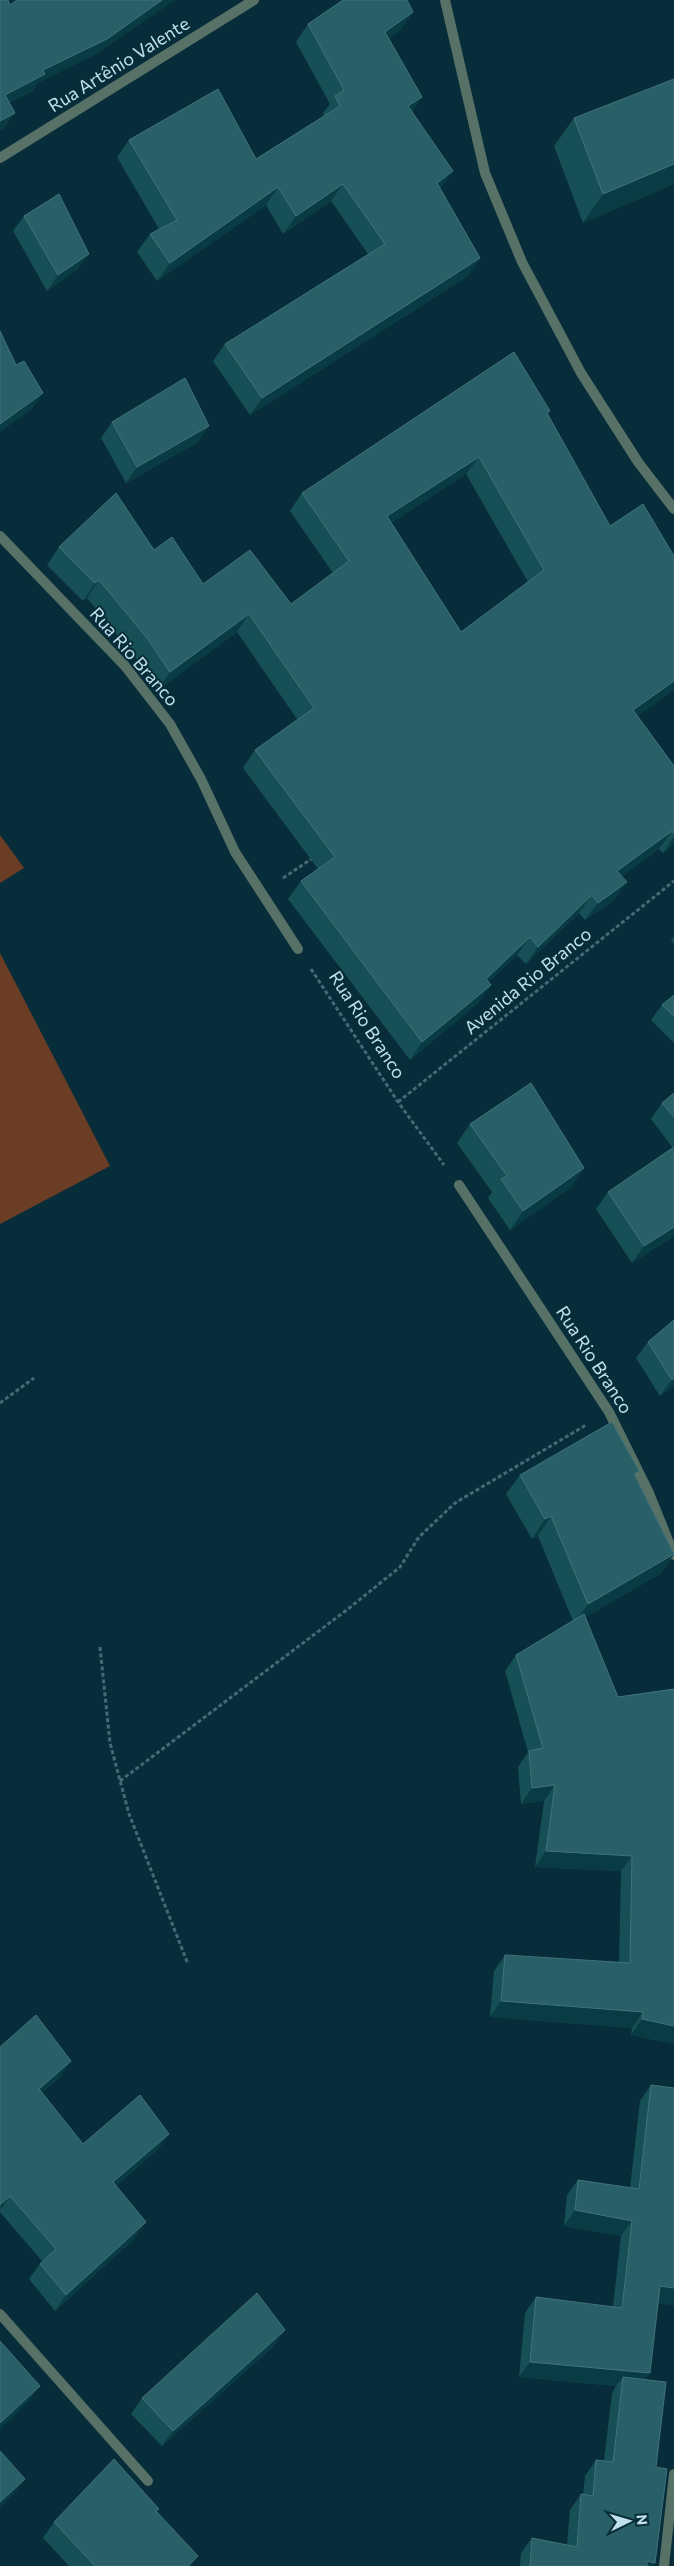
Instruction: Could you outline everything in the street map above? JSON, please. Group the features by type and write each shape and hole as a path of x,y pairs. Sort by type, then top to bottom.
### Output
{"street":[{"name":"Rua Artênio Valente","path":"0,158 254,0"},
{"path":"445,0 485,173 522,262 581,373 638,462 674,509"},
{"name":"Rua Rio Branco","path":"0,536 125,666 170,724 201,779 235,852 298,949"},
{"name":"Rua Rio Branco","path":"459,1185 609,1412 649,1493 674,1555"},
{"path":"0,2314 148,2481"},
{"path":"664,2566 674,2474"}],"path":[{"path":"261,892 319,854"},
{"name":"Avenida Rio Branco","path":"398,1102 674,882"},
{"name":"Rua Rio Branco","path":"298,949 398,1102 459,1185"},
{"path":"0,1403 34,1378"},
{"path":"120,1780 348,1609 400,1567 419,1537 455,1503 609,1412"},
{"path":"100,1647 110,1743 129,1814 188,1964"}],"shaded area":[{"path":"0,835 24,868 0,883"},
{"path":"0,953 110,1166 0,1224"}],"building":[{"path":"0,0 8,0 10,5 17,0 162,0 107,39 43,70 45,74 5,95 15,113 0,121"},
{"path":"343,0 407,0 413,12 385,32 422,97 408,106 453,171 437,183 480,258 262,398 225,344 385,244 343,184 296,216 278,187 170,263 150,234 177,220 129,140 218,89 256,159 340,106 335,96 344,90 308,24"},
{"path":"674,79 674,164 603,194 574,118"},
{"path":"59,194 89,254 58,275 24,216"},
{"path":"0,331 16,365 24,361 43,393 0,424"},
{"path":"514,352 550,411 547,413 610,526 643,504 674,556 674,681 633,710 674,766 674,834 672,831 617,871 627,882 598,903 592,895 538,947 530,937 486,979 491,985 422,1042 301,881 335,857 255,750 314,708 249,614 170,672 147,638 99,580 95,583 59,547 116,493 154,550 172,537 203,584 250,550 291,604 349,561 302,493","holes":["479,457 544,570 461,632 387,516"]},
{"path":"185,378 209,426 137,467 112,422"},
{"path":"674,995 674,1016 662,1005"},
{"path":"531,1083 584,1168 523,1211 501,1179 507,1176 470,1124"},
{"path":"674,1093 674,1117 662,1103"},
{"path":"674,1147 674,1227 644,1246 608,1192"},
{"path":"674,1320 674,1378 672,1380 648,1342"},
{"path":"612,1422 639,1471 634,1474 674,1554 588,1604 551,1516 545,1519 520,1475"},
{"path":"584,1614 618,1697 674,1689 674,2026 642,2019 643,2012 501,2001 505,1955 630,1963 632,1856 546,1851 555,1785 532,1788 529,1751 543,1748 516,1655"},
{"path":"36,2015 71,2061 39,2089 83,2144 140,2095 169,2134 113,2182 146,2222 66,2295 40,2264 56,2249 10,2196 0,2204 0,2047"},
{"path":"651,2085 674,2088 674,2288 660,2286 650,2373 530,2362 536,2297 622,2308 632,2221 575,2210 578,2180 639,2189"},
{"path":"257,2293 285,2330 173,2431 142,2398"},
{"path":"0,2341 40,2386 0,2423"},
{"path":"623,2377 666,2382 656,2467 667,2469 655,2563 647,2561 647,2566 530,2566 532,2538 577,2547 581,2494 593,2496 596,2460 613,2462"},
{"path":"0,2451 25,2479 0,2502"},
{"path":"114,2459 159,2509 156,2511 198,2556 188,2566 95,2566 54,2522"}]}
